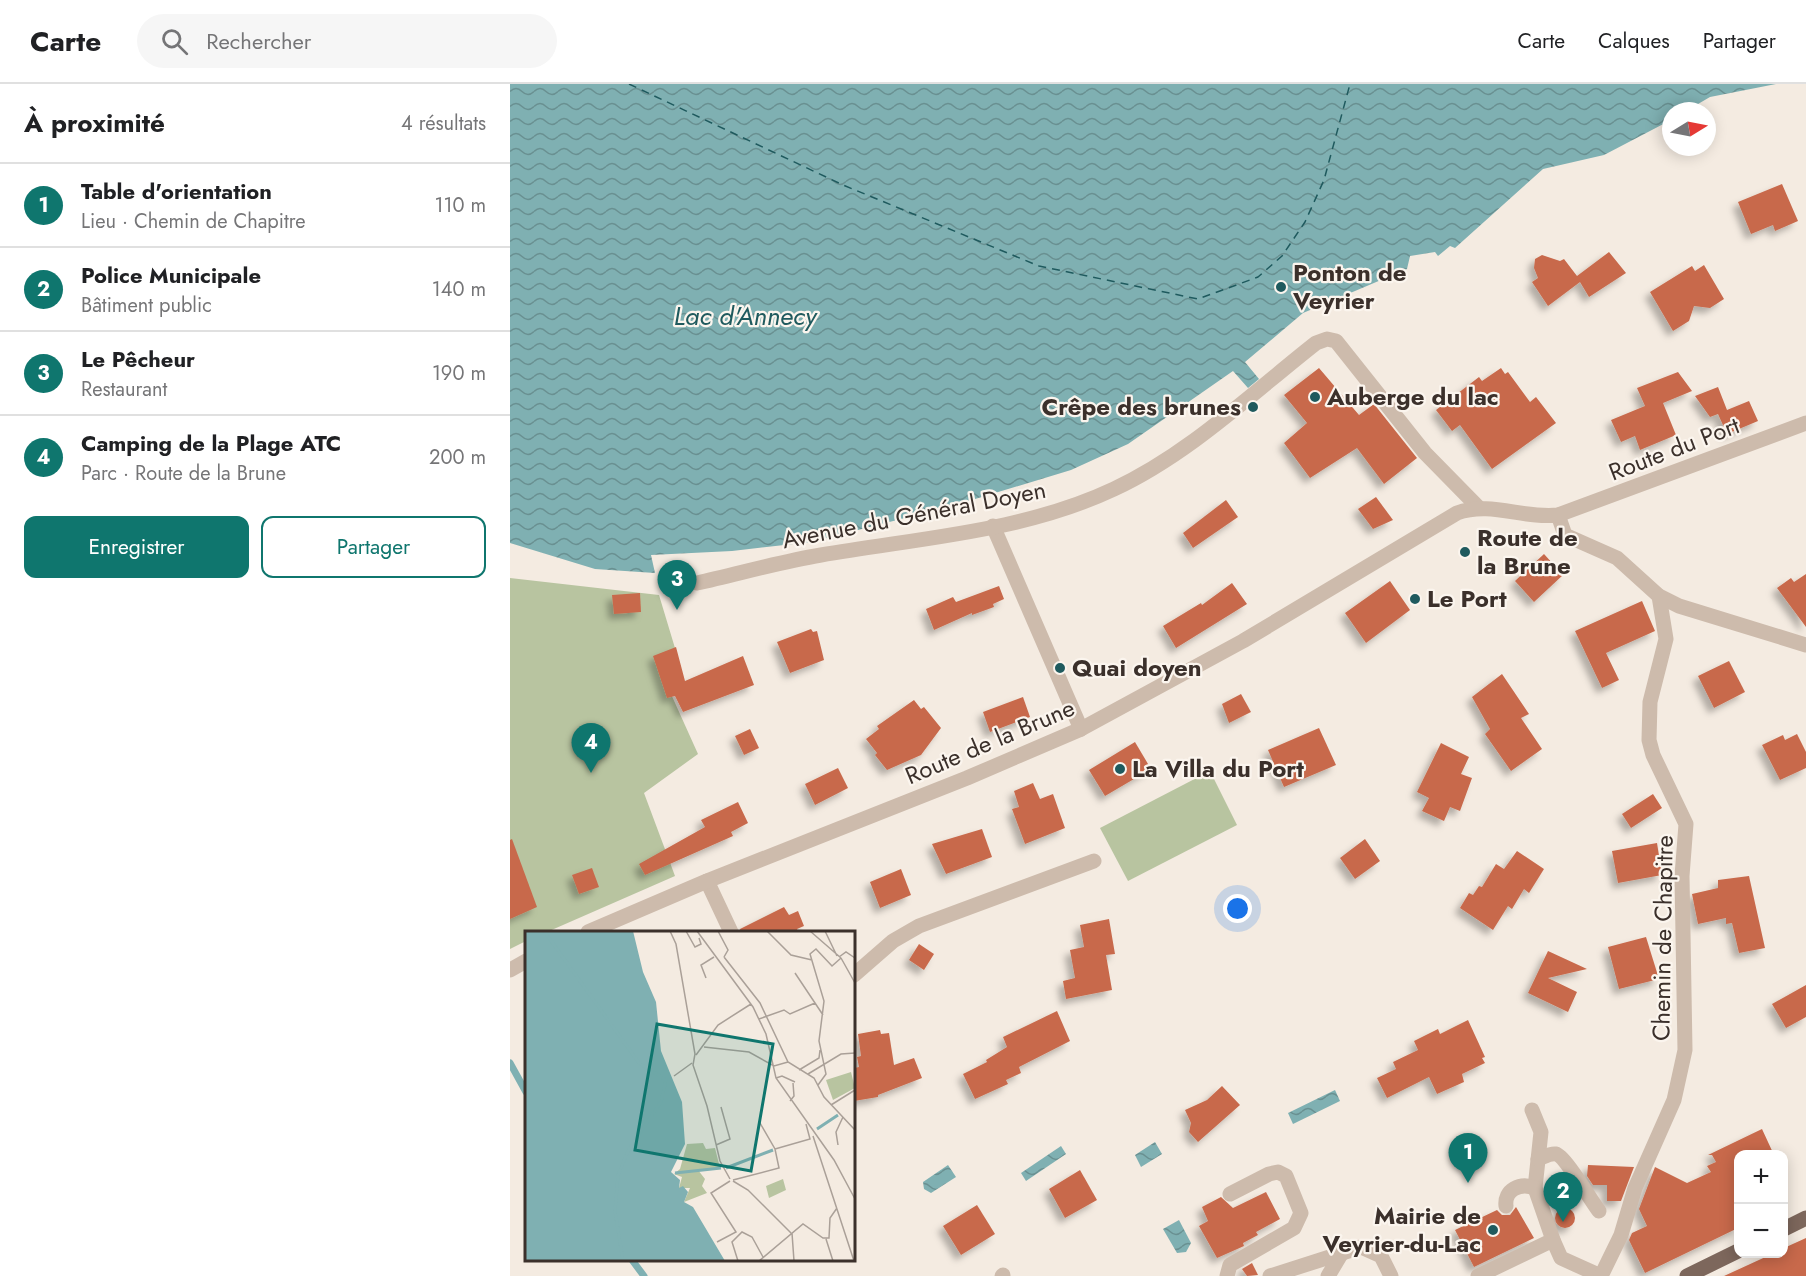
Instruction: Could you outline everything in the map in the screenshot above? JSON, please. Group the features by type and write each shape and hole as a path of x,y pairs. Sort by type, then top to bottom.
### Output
{"main road":[{"path":"1788,1227 1806,1218"},
{"path":"1687,1276 1734,1253"}],"street":[{"name":"Avenue du Général Doyen","path":"697,583 815,556 892,546 993,526 1076,505 1114,489 1175,456 1316,343 1327,339 1336,341 1425,453 1479,508"},
{"name":"Route du Port","path":"1558,515 1806,423"},
{"name":"Route de la Brune","path":"593,931 707,881 967,778 1081,729 1243,641 1457,513 1479,508 1530,516 1558,515"},
{"path":"1558,515 1565,534 1617,558 1659,596 1679,606 1806,645"},
{"path":"993,526 1081,729"},
{"name":"Chemin de Chapitre","path":"1601,1276 1621,1235 1635,1188 1674,1100 1685,1050 1682,876 1686,824 1653,755 1648,732 1654,678 1666,639 1659,596"},
{"path":"855,974 893,941 919,926 1094,861"},
{"path":"707,881 730,931"},
{"path":"510,970 525,962"},
{"path":"1532,1110 1541,1132 1535,1188 1553,1240 1561,1258 1601,1276"},
{"path":"1538,1159 1550,1154 1558,1154 1566,1160 1583,1192 1599,1211"},
{"path":"1227,1276 1230,1265 1294,1228 1301,1213 1286,1176 1278,1172 1269,1174 1230,1194"},
{"path":"1506,1206 1506,1198 1513,1188 1524,1185 1535,1188"},
{"path":"1478,1276 1553,1240"},
{"path":"1270,1276 1361,1246 1381,1256 1391,1276"},
{"path":"1328,1276 1343,1251"}],"green space":[{"path":"510,578 659,595 681,668 666,683 698,754 644,793 675,876 549,931 525,931 525,942 510,949"},
{"path":"1210,771 1237,825 1128,881 1100,828"}],"water":[{"name":"Lac d'Annecy","path":"510,84 1776,84 1710,97 1701,102 1662,102 1662,125 1604,155 1543,169 1455,248 1450,246 1438,256 1435,252 1410,256 1407,269 1303,313 1245,362 1259,379 1248,388 1233,371 1128,444 1071,470 952,506 811,542 732,551 651,555 655,573 595,569 510,543"},
{"path":"1335,1090 1340,1101 1293,1124 1288,1113"},
{"path":"1155,1142 1162,1154 1141,1167 1135,1155"},
{"path":"1061,1146 1066,1154 1026,1181 1021,1173"},
{"path":"948,1165 956,1177 931,1193 924,1189 923,1182"},
{"path":"1179,1220 1191,1243 1186,1252 1177,1253 1163,1229"}],"building":[{"path":"1782,184 1798,221 1775,231 1773,225 1751,234 1738,202"},
{"path":"1609,252 1626,273 1589,297 1580,282 1548,306 1532,282 1538,278 1534,268 1535,259 1542,255 1560,261 1564,259 1577,276"},
{"path":"1704,265 1724,299 1710,308 1694,306 1689,321 1673,331 1650,292 1692,266 1695,271"},
{"path":"1319,368 1359,415 1374,404 1417,458 1384,484 1357,448 1310,478 1284,443 1307,423 1284,395"},
{"path":"1501,368 1505,374 1508,372 1530,402 1536,397 1556,423 1492,469 1460,425 1452,431 1436,410 1479,377 1482,381"},
{"path":"1678,372 1692,391 1663,403 1676,435 1640,450 1635,436 1621,442 1611,420 1645,406 1637,388"},
{"path":"1718,387 1727,410 1749,401 1758,421 1727,434 1718,414 1710,417 1695,396"},
{"path":"1376,497 1393,520 1373,529 1358,509"},
{"path":"1226,500 1238,517 1193,548 1183,533"},
{"path":"1544,554 1563,575 1534,602 1515,581"},
{"path":"1806,574 1806,627 1777,588 1791,578 1794,582"},
{"path":"1390,581 1410,610 1366,643 1345,613"},
{"path":"1232,583 1247,604 1176,648 1163,626 1201,603 1202,605"},
{"path":"999,586 1004,599 993,604 994,607 972,615 972,613 934,630 926,609 953,597 956,602"},
{"path":"640,593 641,612 614,614 612,595"},
{"path":"1642,601 1655,631 1606,653 1619,680 1602,688 1575,631"},
{"path":"811,629 813,632 817,631 824,660 790,673 777,642"},
{"path":"676,647 685,681 743,656 754,685 683,712 675,696 667,698 653,656"},
{"path":"1729,661 1745,692 1714,708 1698,676"},
{"path":"1502,674 1529,714 1521,718 1542,749 1511,771 1485,734 1490,729 1472,697"},
{"path":"1241,694 1251,712 1229,723 1222,704"},
{"path":"1023,697 1030,717 990,732 983,712"},
{"path":"914,700 921,709 924,707 941,728 921,755 887,770 866,739 879,729 877,726"},
{"path":"1319,728 1336,765 1284,787 1268,750"},
{"path":"750,729 759,748 744,755 735,736"},
{"path":"1797,734 1806,752 1806,768 1780,780 1762,745 1783,735 1785,740"},
{"name":"La Villa du Port","path":"1135,742 1151,769 1105,796 1089,770"},
{"path":"1441,743 1469,757 1461,774 1472,778 1460,811 1450,807 1444,821 1422,811 1429,798 1417,792"},
{"path":"838,768 848,788 815,805 805,784"},
{"path":"1033,783 1040,799 1053,794 1065,828 1025,844 1012,809 1019,807 1014,791"},
{"path":"1653,794 1662,808 1631,828 1622,814"},
{"path":"738,802 748,823 731,832 733,836 645,875 639,864 705,827 701,820"},
{"path":"982,829 992,857 946,874 932,844"},
{"path":"512,839 537,907 510,919 510,840"},
{"path":"1365,839 1380,861 1355,879 1340,858"},
{"path":"1657,843 1662,875 1618,883 1612,851"},
{"path":"1517,851 1544,869 1529,893 1524,889 1512,909 1508,906 1493,930 1460,908 1469,893 1473,895 1479,886 1482,887 1496,864 1504,869"},
{"path":"592,868 599,887 579,894 572,875"},
{"path":"901,869 911,895 880,908 870,882"},
{"path":"1749,876 1765,948 1739,953 1732,923 1726,924 1726,918 1698,924 1692,894 1718,888 1718,880"},
{"path":"784,907 789,915 798,911 804,926 797,929 798,931 740,931 740,929"},
{"path":"1109,919 1115,954 1106,955 1112,990 1066,999 1063,981 1075,978 1070,950 1084,947 1080,925"},
{"path":"1646,937 1659,979 1619,989 1608,947"},
{"path":"919,944 934,954 924,970 909,960"},
{"path":"1548,951 1587,969 1548,978 1577,992 1568,1012 1528,993"},
{"path":"1806,985 1806,1017 1786,1028 1772,1004"},
{"path":"1057,1011 1070,1041 1019,1067 1021,1073 1006,1080 1008,1084 975,1099 963,1074 987,1062 986,1060 1007,1047 1003,1037"},
{"path":"1468,1020 1485,1057 1482,1058 1485,1063 1462,1074 1464,1082 1437,1094 1429,1077 1387,1098 1377,1078 1396,1069 1393,1062 1418,1050 1414,1041 1438,1029 1440,1034"},
{"path":"880,1030 881,1034 889,1033 894,1065 914,1058 922,1078 878,1095 878,1097 855,1101 855,1068 859,1067 857,1057 861,1056 858,1034"},
{"path":"1222,1086 1240,1105 1198,1142 1189,1132 1191,1123 1185,1110 1207,1100"},
{"path":"1762,1129 1772,1150 1734,1150 1734,1230 1645,1273 1629,1240 1632,1233 1647,1226 1639,1209 1655,1167 1687,1183 1711,1172 1707,1166 1716,1162 1712,1155 1708,1155"},
{"path":"1588,1165 1634,1167 1621,1201 1607,1201 1607,1185 1593,1185 1587,1176"},
{"path":"1080,1170 1097,1200 1065,1218 1049,1189"},
{"path":"1266,1192 1280,1219 1256,1232 1258,1235 1243,1243 1244,1246 1217,1258 1199,1226 1208,1221 1202,1207 1221,1197 1233,1208"},
{"path":"977,1205 995,1234 961,1255 943,1226"},
{"name":"Mairie de Veyrier-du-Lac","path":"1516,1207 1534,1238 1474,1267 1455,1230 1497,1210 1502,1215 1510,1215"},
{"path":"1565,1208 1572,1211 1575,1218 1572,1225 1565,1228 1558,1225 1555,1218 1558,1211"},
{"path":"1806,1238 1806,1276 1724,1276 1763,1258 1788,1258 1788,1246"},
{"path":"1252,1263 1258,1275 1247,1276 1242,1269"}],"waterway":[{"path":"510,1063 525,1090"},
{"path":"633,1261 644,1276"}],"ferry route":[{"path":"629,84 843,185 1039,266 1198,299 1258,277 1282,256 1305,222 1324,180 1350,84"}],"place":[{"name":"Ponton de Veyrier","path":"1281,287"},
{"name":"Auberge du lac","path":"1315,397"},
{"name":"Crêpe des brunes","path":"1253,407"},
{"name":"Route de la Brune","path":"1465,552"},
{"name":"Le Port","path":"1415,599"},
{"name":"Le Pêcheur","path":"677,610"},
{"name":"Quai doyen","path":"1060,668"},
{"name":"La Villa du Port","path":"1120,769"},
{"name":"Camping de la Plage ATC","path":"591,773"},
{"name":"Table d'orientation","path":"1468,1183"},
{"name":"Police Municipale","path":"1563,1222"},
{"name":"Mairie de Veyrier-du-Lac","path":"1493,1230"}]}
